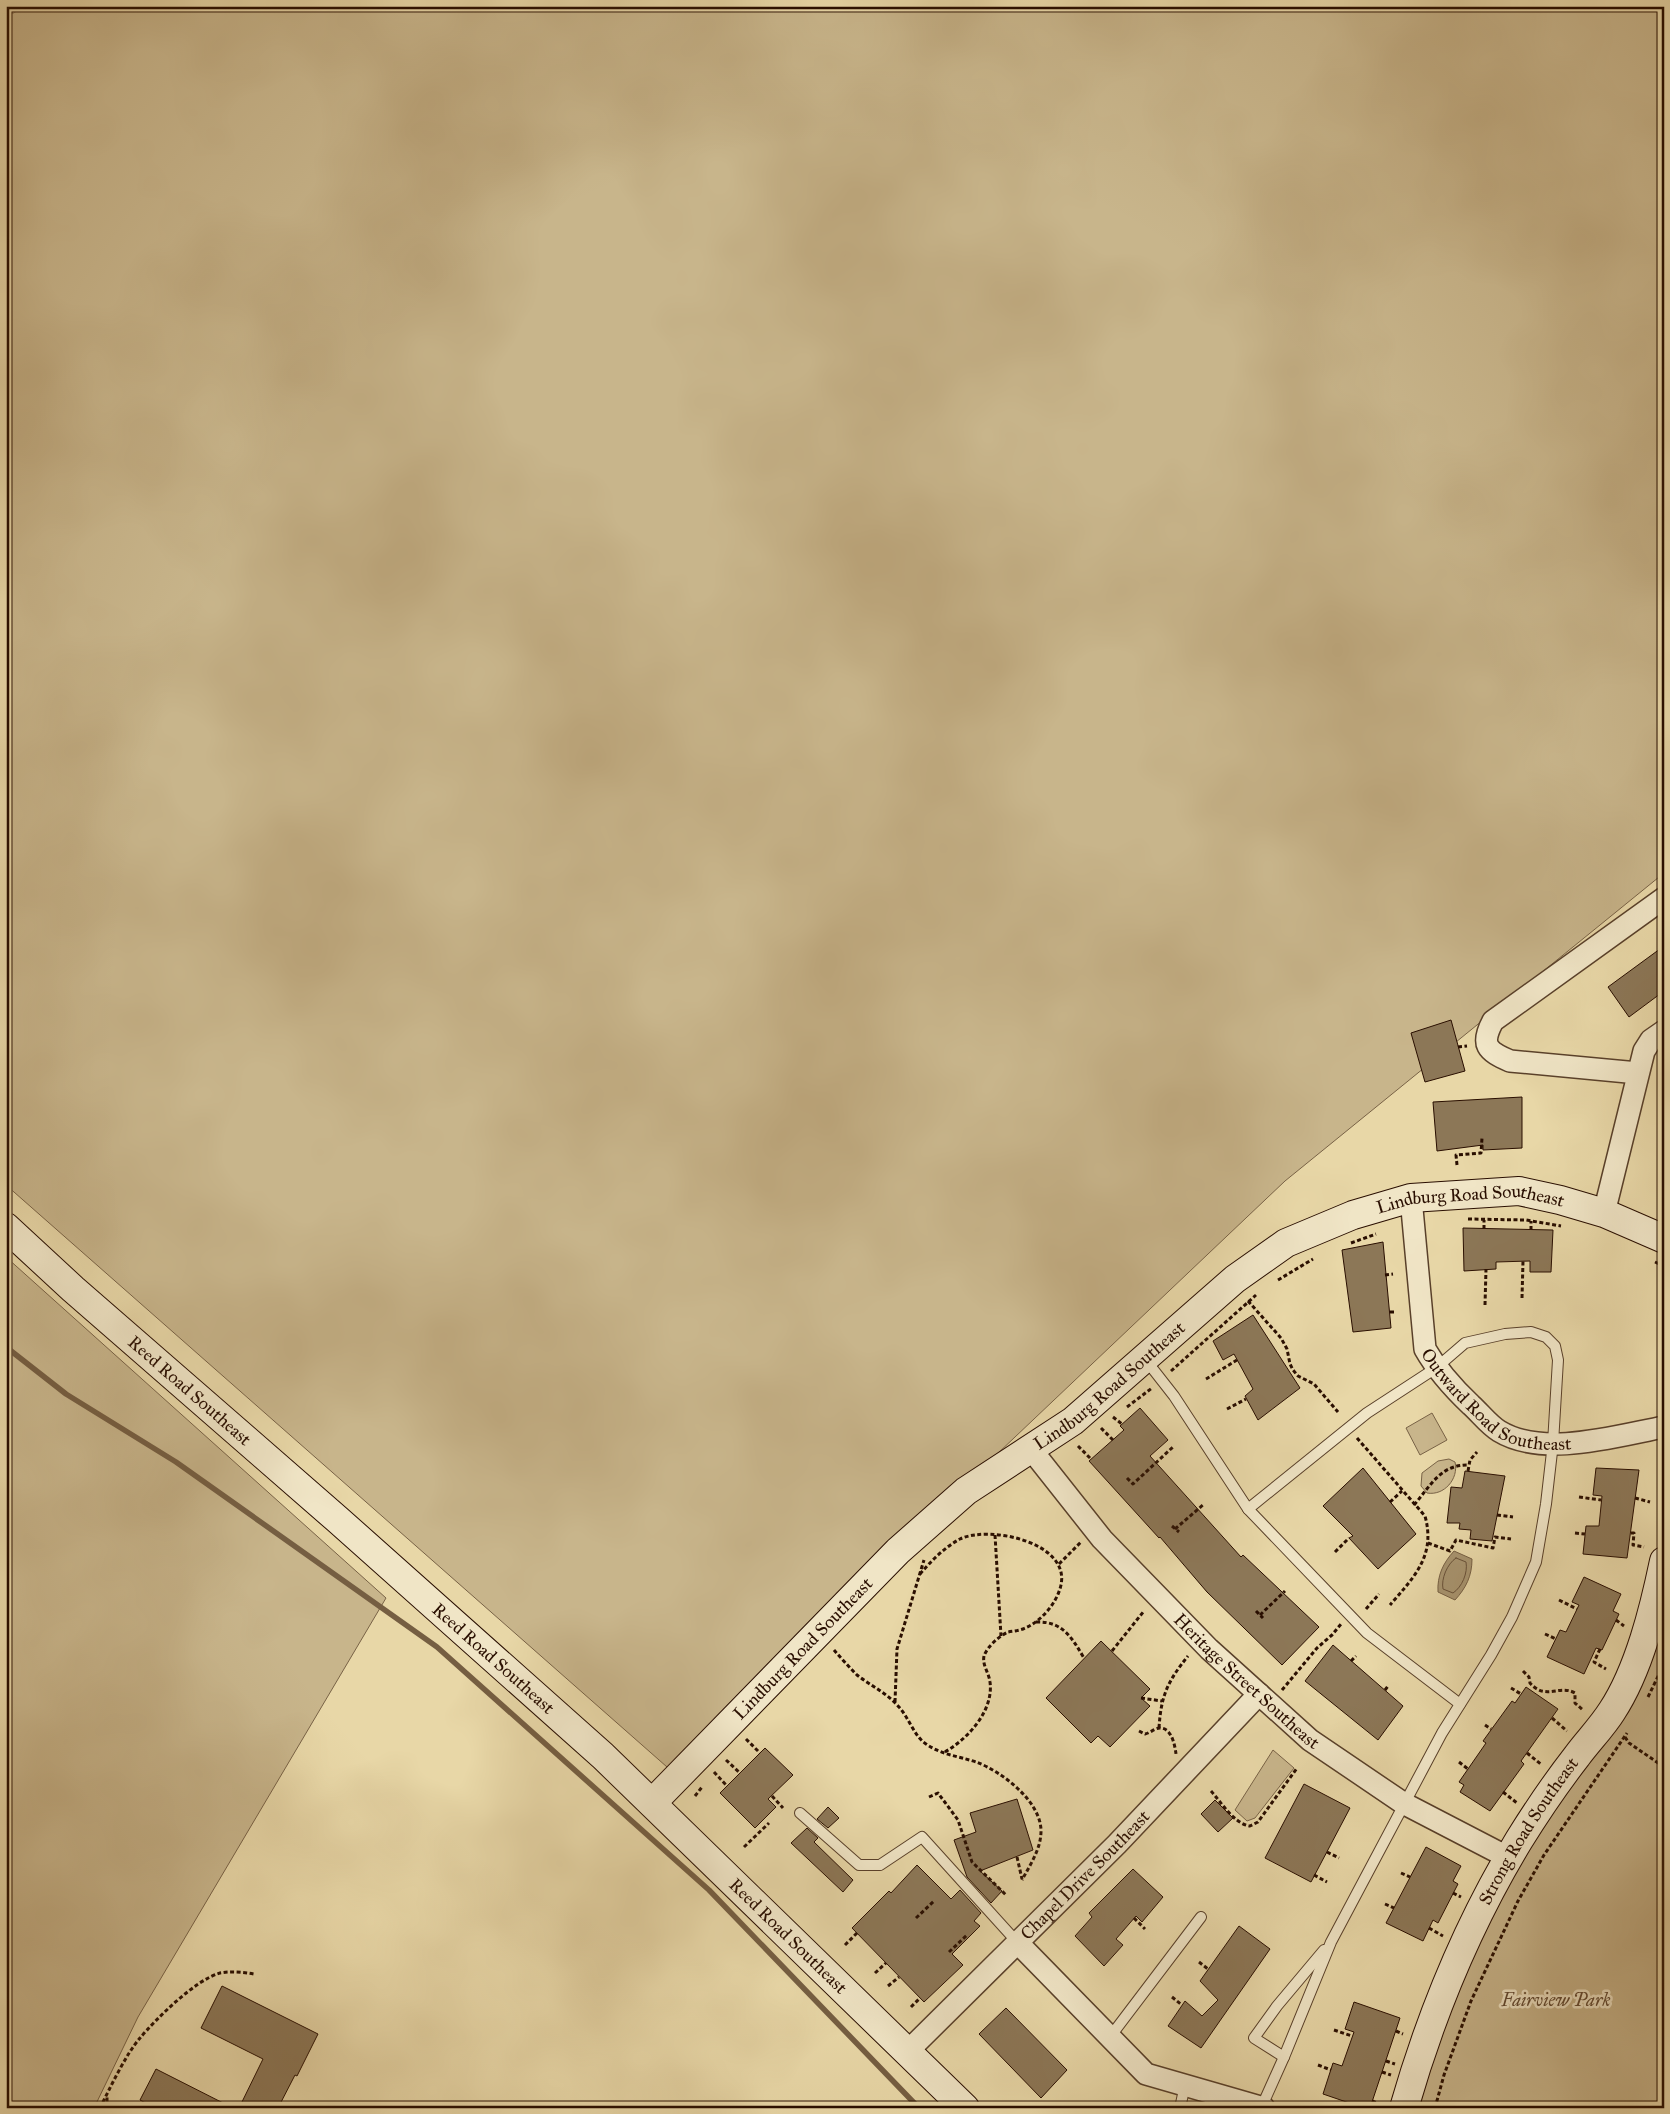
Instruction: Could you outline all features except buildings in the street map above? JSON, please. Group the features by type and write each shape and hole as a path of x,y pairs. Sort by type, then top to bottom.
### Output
{"street":[{"path":"1638,1073 1510,1061 1494,1054 1486,1045 1485,1035 1492,1021 1664,898"},
{"path":"1604,1214 1644,1051 1651,1040 1664,1031"},
{"name":"Lindburg Road Southeast","path":"652,1803 898,1551 966,1491 1153,1369 1235,1279 1286,1243 1353,1215 1411,1198 1519,1191 1560,1200 1604,1214 1658,1249"},
{"name":"Outward Road Southeast","path":"1411,1198 1425,1349 1436,1368 1457,1392 1498,1431 1526,1443 1569,1443 1664,1427"},
{"name":"Reed Road Southeast","path":"6,1227 73,1289 337,1519 603,1756 965,2108"},
{"name":"Heritage Street Southeast","path":"1030,1448 1094,1529 1157,1596 1201,1640 1268,1695 1310,1740 1403,1803 1509,1858"},
{"name":"Strong Road Southeast","path":"1393,2106 1431,2022 1463,1944 1509,1858 1557,1782 1612,1710 1631,1673 1655,1606 1654,1554"},
{"name":"Chapel Drive Southeast","path":"907,2052 1117,1844 1174,1782 1268,1695"},
{"path":"1017,1942 1146,2074 1185,2084 1234,2103 1263,2107"}],"lane":[{"path":"1248,1509 1367,1413 1436,1368 1465,1343 1505,1334 1531,1332 1546,1337 1555,1346 1558,1360 1553,1443 1546,1504 1536,1562 1512,1617 1403,1803 1331,1942 1263,2107"},
{"path":"1153,1369 1248,1509 1367,1633 1460,1704"},
{"path":"800,1813 859,1865 880,1865 922,1837 1017,1942"},
{"path":"1110,2037 1201,1917"},
{"path":"1284,2057 1254,2038 1277,2006 1331,1942"},
{"path":"1180,2108 1185,2084"}],"path":[{"path":"1458,1048 1467,1046"},
{"path":"1457,1165 1456,1156 1481,1153 1482,1138"},
{"path":"1464,1219 1531,1221 1564,1227"},
{"path":"1484,1220 1484,1229"},
{"path":"1531,1221 1531,1230"},
{"path":"1349,1244 1390,1229 1414,1225"},
{"path":"1658,1249 1664,1266"},
{"path":"1276,1281 1316,1257"},
{"path":"1522,1298 1523,1261"},
{"path":"1485,1305 1486,1269"},
{"path":"1385,1275 1392,1274"},
{"path":"1112,1440 1098,1426 1143,1396 1153,1369 1261,1291"},
{"path":"1248,1301 1281,1338 1287,1349 1293,1370 1298,1376 1314,1384 1338,1412"},
{"path":"1390,1312 1395,1312"},
{"path":"1206,1379 1237,1360"},
{"path":"1227,1409 1246,1399"},
{"path":"1112,1416 1122,1424"},
{"path":"1354,1434 1425,1516 1429,1530 1428,1543 1422,1564 1390,1605"},
{"path":"1074,1442 1092,1459"},
{"path":"1127,1478 1133,1484 1174,1446"},
{"path":"1468,1471 1470,1460 1477,1452"},
{"path":"1414,1505 1447,1469 1456,1465 1469,1466"},
{"path":"1390,1502 1402,1491"},
{"path":"1579,1497 1601,1500"},
{"path":"1635,1498 1650,1502"},
{"path":"1179,1532 1174,1527 1204,1504"},
{"path":"1497,1515 1513,1517"},
{"path":"1059,1564 1094,1529"},
{"path":"920,1574 932,1560 961,1539 983,1533 1032,1544 1052,1557 1059,1564 1062,1574 1061,1586 1055,1600 1045,1614 1023,1629 1001,1636 988,1649 984,1656 991,1686 989,1705 963,1738 943,1753"},
{"path":"1575,1533 1585,1534"},
{"path":"1631,1533 1634,1533 1632,1544 1654,1554"},
{"path":"995,1535 1001,1636"},
{"path":"1428,1543 1450,1552 1456,1540 1493,1548 1495,1537 1511,1539"},
{"path":"1335,1552 1349,1538"},
{"path":"895,1703 897,1648 926,1551"},
{"path":"1256,1611 1262,1616 1285,1590"},
{"path":"1366,1609 1379,1594"},
{"path":"1112,1651 1157,1596"},
{"path":"1560,1600 1577,1609"},
{"path":"1268,1695 1332,1635 1344,1619"},
{"path":"1616,1620 1624,1626"},
{"path":"1035,1622 1046,1623 1063,1629 1071,1635 1084,1658"},
{"path":"1545,1634 1556,1639"},
{"path":"1159,1728 1162,1701 1169,1682 1201,1640"},
{"path":"1600,1649 1594,1662 1606,1669"},
{"path":"833,1650 858,1675 885,1693 895,1703 923,1742 943,1753 977,1762 1002,1776 1026,1795 1036,1812 1041,1830 1037,1852 1022,1880 1017,1857"},
{"path":"1351,1661 1356,1656"},
{"path":"1644,1705 1664,1664"},
{"path":"1523,1671 1529,1678 1530,1683 1547,1693 1565,1690 1575,1693 1575,1704 1583,1710"},
{"path":"1385,1690 1388,1686"},
{"path":"1511,1688 1521,1694"},
{"path":"1141,1698 1162,1701"},
{"path":"1552,1718 1567,1731"},
{"path":"1485,1725 1491,1729"},
{"path":"1139,1731 1145,1734 1159,1728 1164,1729 1171,1735 1175,1745 1174,1782"},
{"path":"1435,2108 1444,2075 1471,2001 1514,1908 1544,1855 1630,1729"},
{"path":"1625,1737 1629,1743 1664,1767"},
{"path":"746,1738 760,1753"},
{"path":"1527,1753 1542,1765"},
{"path":"726,1759 740,1773"},
{"path":"1459,1762 1468,1769"},
{"path":"1211,1790 1235,1818 1242,1824 1250,1826 1258,1822 1297,1768"},
{"path":"713,1772 727,1786"},
{"path":"929,1797 938,1792 958,1820 972,1862 1006,1896"},
{"path":"1504,1792 1518,1803"},
{"path":"772,1796 784,1808"},
{"path":"744,1847 769,1823"},
{"path":"1327,1852 1338,1858"},
{"path":"1401,1873 1410,1877"},
{"path":"1314,1875 1327,1882"},
{"path":"1453,1893 1462,1898"},
{"path":"916,1918 934,1901"},
{"path":"1385,1904 1394,1908"},
{"path":"1134,1918 1145,1929"},
{"path":"1429,1928 1443,1936"},
{"path":"845,1945 857,1933"},
{"path":"950,1952 967,1935"},
{"path":"1199,1962 1208,1969"},
{"path":"875,1974 886,1963"},
{"path":"100,2108 139,2039 172,2005 195,1987 219,1973 242,1972 254,1974"},
{"path":"888,1986 899,1977"},
{"path":"1172,1997 1182,2005"},
{"path":"911,2007 920,1998"},
{"path":"1334,2030 1352,2036"},
{"path":"1396,2031 1404,2034"},
{"path":"1386,2061 1395,2064"},
{"path":"1318,2065 1331,2070"},
{"path":"1382,2072 1392,2075"},
{"path":"107,2093 107,2108"},
{"path":"1372,2101 1393,2106"}],"green space":[{"path":"26,6 1664,6 1664,873 1285,1181 667,1767 6,1185 6,17"},
{"path":"6,1257 386,1598 138,2017 94,2108 6,2108"},
{"path":"1432,1413 1447,1440 1420,1455 1406,1428"},
{"path":"1449,1459 1455,1462 1456,1468 1449,1485 1439,1492 1427,1493 1421,1486 1422,1473 1438,1461"},
{"name":"Fairview Park","path":"1664,1561 1664,2108 1404,2108 1449,1978 1612,1711"},
{"path":"1273,1750 1294,1768 1255,1818 1247,1821 1235,1810"}],"water":[{"path":"1454,1551 1472,1559 1468,1581 1455,1600 1438,1592 1442,1570"}],"waterway":[{"path":"6,1347 66,1394 176,1462 437,1647 709,1890 919,2108"}]}
